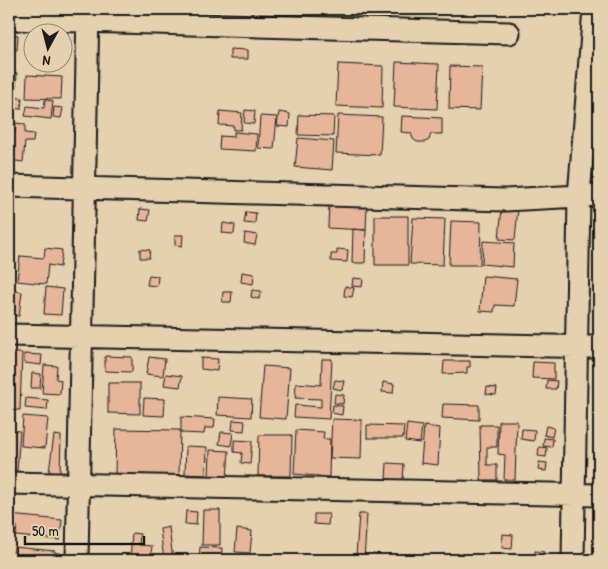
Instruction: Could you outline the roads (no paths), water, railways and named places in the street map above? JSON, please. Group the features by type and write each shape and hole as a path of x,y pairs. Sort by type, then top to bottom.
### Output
{"street":[{"path":"77,560 87,15"},
{"path":"9,19 87,15 509,33"},
{"path":"573,560 576,346 589,195 595,21"},
{"path":"9,186 505,200 589,195"},
{"path":"9,335 599,347"},
{"path":"9,483 599,495"}]}
